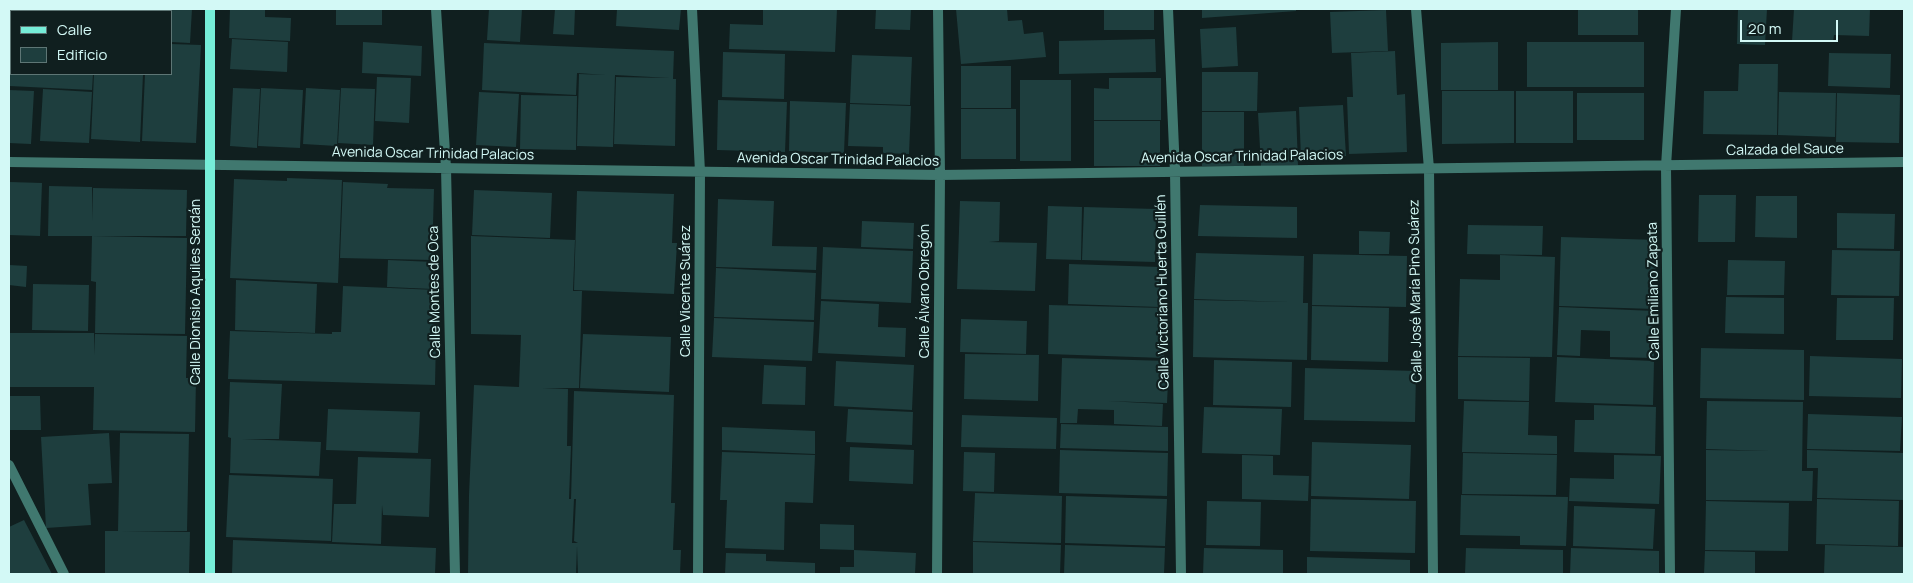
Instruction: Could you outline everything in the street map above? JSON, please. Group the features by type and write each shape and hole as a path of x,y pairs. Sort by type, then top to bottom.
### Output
{"street":[{"name":"Calle Dionisio Aquiles Serdán","path":"210,9 210,574"},
{"name":"Calle Montes de Oca","path":"436,9 446,168 455,574"},
{"name":"Calle Vicente Suárez","path":"692,9 700,172 698,574"},
{"name":"Calle Álvaro Obregón","path":"937,574 940,175 938,9"},
{"name":"Calle Victoriano Huerta Guillén","path":"1168,9 1175,172 1180,574"},
{"name":"Calle José María Pino Suárez","path":"1416,9 1429,169 1432,574"},
{"name":"Calle Emiliano Zapata","path":"1670,574 1666,166 1676,9"},
{"name":"Avenida Oscar Trinidad Palacios","path":"9,162 940,175 1666,166"},
{"name":"Calzada del Sauce","path":"1666,166 1904,162"},
{"path":"9,465 64,574"}],"building":[{"path":"39,9 93,9 93,10"},
{"path":"192,9 190,43 172,42 172,10 95,10"},
{"path":"230,9 265,9 265,17 291,18 290,41 229,38"},
{"path":"336,9 382,9 382,25 336,25"},
{"path":"489,9 522,9 520,42 487,40"},
{"path":"555,9 575,9 574,35 553,34"},
{"path":"617,9 681,9 679,30 616,26"},
{"path":"763,9 837,9 835,52 729,49 730,24 763,25"},
{"path":"876,9 911,9 910,30 875,29"},
{"path":"956,9 1007,9 1008,21 1022,20 1024,34 1043,32 1046,57 961,64"},
{"path":"1104,9 1154,9 1154,30 1104,30"},
{"path":"1202,9 1296,9 1296,11 1202,18"},
{"path":"1578,9 1638,9 1638,35 1578,35"},
{"path":"1738,9 1767,9 1765,45 1737,44"},
{"path":"1794,9 1870,9 1869,36 1834,35 1833,42 1792,41"},
{"path":"1386,10 1388,51 1332,53 1330,12"},
{"path":"1236,27 1238,66 1202,68 1200,29"},
{"path":"9,38 10,75 93,75 92,90 9,86"},
{"path":"232,39 288,42 287,72 230,69"},
{"path":"1155,39 1156,72 1059,74 1059,41"},
{"path":"363,42 422,46 421,76 362,73"},
{"path":"1498,42 1498,90 1441,90 1441,43"},
{"path":"1527,42 1644,42 1644,87 1527,87"},
{"path":"484,43 674,51 673,79 676,79 675,146 614,144 616,77 670,78 615,75 613,147 577,146 579,74 606,75 577,73 576,95 482,90"},
{"path":"172,44 201,45 196,143 142,141 145,75 172,75"},
{"path":"1395,51 1397,95 1405,94 1407,152 1349,154 1347,97 1353,97 1351,53"},
{"path":"723,52 785,54 784,99 722,97"},
{"path":"1829,53 1891,54 1890,88 1828,86"},
{"path":"852,55 912,57 910,105 850,103"},
{"path":"1739,64 1778,64 1777,135 1703,134 1704,91 1738,91"},
{"path":"961,66 1011,66 1011,108 961,108"},
{"path":"1202,72 1258,72 1257,111 1202,111"},
{"path":"94,75 143,75 140,142 91,139"},
{"path":"377,77 411,78 409,123 375,121"},
{"path":"1109,78 1161,78 1161,120 1094,120 1094,88 1109,89"},
{"path":"1020,80 1071,80 1071,161 1020,161"},
{"path":"233,88 260,89 257,148 230,146"},
{"path":"261,88 303,90 300,148 258,146"},
{"path":"306,88 340,90 337,146 303,144"},
{"path":"341,88 375,89 373,145 338,143"},
{"path":"43,89 92,92 89,143 40,141"},
{"path":"9,90 34,91 31,144 9,143"},
{"path":"1442,91 1514,91 1514,143 1442,144"},
{"path":"1516,91 1573,91 1573,143 1516,143"},
{"path":"479,92 519,94 516,147 476,145"},
{"path":"1779,92 1836,93 1835,137 1778,135"},
{"path":"1577,93 1644,93 1644,140 1577,140"},
{"path":"1837,93 1900,95 1899,143 1836,142"},
{"path":"521,95 577,96 576,150 520,149"},
{"path":"718,100 787,102 785,152 717,150"},
{"path":"790,101 846,103 844,153 789,151"},
{"path":"850,104 911,106 909,154 883,153 883,147 848,146"},
{"path":"1343,105 1346,156 1301,158 1299,107"},
{"path":"961,109 1016,109 1016,159 961,159"},
{"path":"1296,111 1298,165 1261,166 1258,113"},
{"path":"1202,112 1244,112 1244,166 1202,166"},
{"path":"1094,121 1160,121 1160,166 1094,166"},
{"path":"287,178 342,180 338,283 230,278 234,179 287,181"},
{"path":"9,182 42,183 40,236 9,235"},
{"path":"343,182 388,184 387,188 434,189 432,260 340,258"},
{"path":"49,186 92,187 92,221 93,188 187,190 186,236 48,236"},
{"path":"474,190 552,193 550,238 472,235"},
{"path":"577,191 674,194 672,243 677,243 674,294 574,290"},
{"path":"1699,195 1736,195 1735,242 1698,242"},
{"path":"1756,196 1797,196 1797,238 1755,237"},
{"path":"718,199 774,201 772,246 817,247 816,270 716,267"},
{"path":"960,201 1000,202 999,241 989,242 1037,243 1035,291 957,289"},
{"path":"1200,205 1297,207 1297,238 1198,236"},
{"path":"1048,206 1082,207 1081,260 1046,259"},
{"path":"1084,207 1156,209 1155,262 1082,260"},
{"path":"1837,213 1895,214 1894,249 1837,248"},
{"path":"862,221 914,223 913,249 861,247"},
{"path":"1468,225 1543,226 1542,255 1467,254"},
{"path":"1359,231 1390,232 1389,254 1359,254"},
{"path":"92,236 187,238 185,334 95,333 96,282 91,281"},
{"path":"471,236 575,240 573,291 582,291 579,388 542,388 568,389 567,446 571,446 569,499 571,499 574,391 674,395 671,503 675,503 673,550 681,550 680,574 578,574 577,546 576,574 468,574 469,495 474,385 519,387 521,335 471,334","holes":["574,499 576,499 574,541 578,543 572,543"]},
{"path":"1561,237 1657,240 1655,309 1559,306"},
{"path":"823,247 913,251 911,303 821,299"},
{"path":"1832,250 1900,251 1899,296 1831,295"},
{"path":"1196,253 1304,256 1303,303 1308,303 1307,360 1193,357 1194,300 1290,302 1194,299"},
{"path":"1313,254 1407,256 1406,307 1312,305"},
{"path":"1500,255 1555,257 1552,357 1458,356 1460,279 1500,280"},
{"path":"388,260 434,262 433,289 387,287"},
{"path":"1728,260 1785,261 1784,295 1727,295"},
{"path":"1069,264 1160,267 1159,307 1068,304"},
{"path":"9,265 27,266 26,287 9,285"},
{"path":"716,268 816,273 814,320 714,317"},
{"path":"236,280 317,284 315,333 235,330"},
{"path":"33,284 89,285 88,331 32,330"},
{"path":"343,286 437,290 435,385 228,379 230,331 332,334 332,332 341,332"},
{"path":"1726,297 1784,298 1784,334 1725,333"},
{"path":"1837,298 1894,298 1893,340 1836,340"},
{"path":"821,301 879,304 878,327 906,328 905,357 818,353"},
{"path":"1049,305 1165,308 1164,358 1048,354"},
{"path":"1312,306 1389,308 1388,362 1311,360"},
{"path":"1559,307 1655,311 1654,358 1610,357 1610,331 1581,330 1580,356 1557,355"},
{"path":"714,318 814,322 812,361 712,357"},
{"path":"961,319 1027,321 1026,354 960,352"},
{"path":"9,333 94,333 94,355 95,334 187,336 186,378 196,378 195,432 93,430 94,387 9,387"},
{"path":"583,334 671,337 669,392 580,388"},
{"path":"1701,348 1804,350 1804,400 1700,398"},
{"path":"965,354 1039,355 1038,401 964,399"},
{"path":"1810,356 1902,359 1901,398 1809,396"},
{"path":"1458,357 1530,358 1529,401 1458,399"},
{"path":"1557,357 1654,361 1653,405 1555,402"},
{"path":"1062,358 1169,361 1167,403 1107,401 1163,404 1162,426 1114,424 1114,410 1078,409 1077,423 1060,423"},
{"path":"1214,360 1292,362 1291,407 1213,405"},
{"path":"836,361 914,365 912,410 834,406"},
{"path":"764,365 806,367 805,405 762,404"},
{"path":"1305,368 1416,371 1415,422 1304,420"},
{"path":"230,382 282,384 279,439 242,439 321,442 319,476 230,473 231,438 228,437"},
{"path":"9,396 40,396 41,430 9,430"},
{"path":"1464,401 1529,402 1528,435 1557,436 1557,454 1462,452"},
{"path":"1707,401 1803,402 1802,471 1813,471 1812,501 1706,500 1706,450 1770,451 1706,449"},
{"path":"1594,405 1656,407 1655,454 1574,452 1575,420 1594,420"},
{"path":"1204,407 1282,409 1280,455 1202,453"},
{"path":"328,409 420,412 418,453 326,450"},
{"path":"848,409 913,412 912,445 846,442"},
{"path":"1808,414 1902,417 1900,451 1807,449"},
{"path":"962,415 1057,418 1056,449 961,447"},
{"path":"1061,424 1168,427 1168,451 1060,448"},
{"path":"722,427 815,431 815,454 722,450"},
{"path":"109,433 112,483 88,484 91,525 46,528 41,437"},
{"path":"120,433 189,434 187,531 122,531 190,532 189,574 105,574 105,531 118,531"},
{"path":"1312,442 1411,445 1409,499 1311,496"},
{"path":"850,447 914,450 913,484 849,481"},
{"path":"1060,450 1168,453 1167,496 1059,493"},
{"path":"1807,450 1904,453 1904,500 1817,498 1818,468 1807,468"},
{"path":"722,452 815,455 813,503 785,502 784,550 725,548 727,500 720,500"},
{"path":"964,452 995,453 994,492 963,491"},
{"path":"1463,453 1557,455 1556,495 1462,494"},
{"path":"1242,455 1273,456 1273,475 1309,476 1308,501 1242,499"},
{"path":"1614,455 1661,456 1659,504 1569,501 1570,478 1614,479"},
{"path":"358,457 431,459 429,517 383,515 382,505 381,544 332,542 334,504 356,504"},
{"path":"229,475 333,479 331,541 226,537"},
{"path":"975,493 1062,496 1061,543 973,541"},
{"path":"1461,495 1568,497 1566,546 1520,545 1520,536 1460,535"},
{"path":"1066,496 1167,499 1165,546 1065,543"},
{"path":"1311,499 1416,501 1415,553 1310,551"},
{"path":"1817,499 1899,501 1898,546 1816,544"},
{"path":"1207,501 1261,502 1260,546 1206,545"},
{"path":"1706,501 1789,503 1788,551 1705,550"},
{"path":"1574,506 1655,509 1653,549 1573,546"},
{"path":"24,520 52,574 9,574 9,527"},
{"path":"820,524 854,525 854,550 820,549"},
{"path":"233,540 436,548 435,574 232,574"},
{"path":"973,542 1061,545 1060,574 973,574"},
{"path":"1065,545 1165,548 1164,574 1064,574"},
{"path":"1825,545 1904,547 1904,574 1824,574"},
{"path":"1204,548 1283,550 1283,574 1203,574"},
{"path":"1466,548 1563,550 1563,574 1465,574"},
{"path":"1571,548 1659,551 1659,574 1570,574"},
{"path":"854,550 916,553 915,574 840,574 840,567 854,567"},
{"path":"1705,551 1755,552 1755,574 1704,574"},
{"path":"726,553 766,554 766,561 815,563 815,574 725,574"},
{"path":"1307,557 1410,560 1410,574 1307,574"}]}
